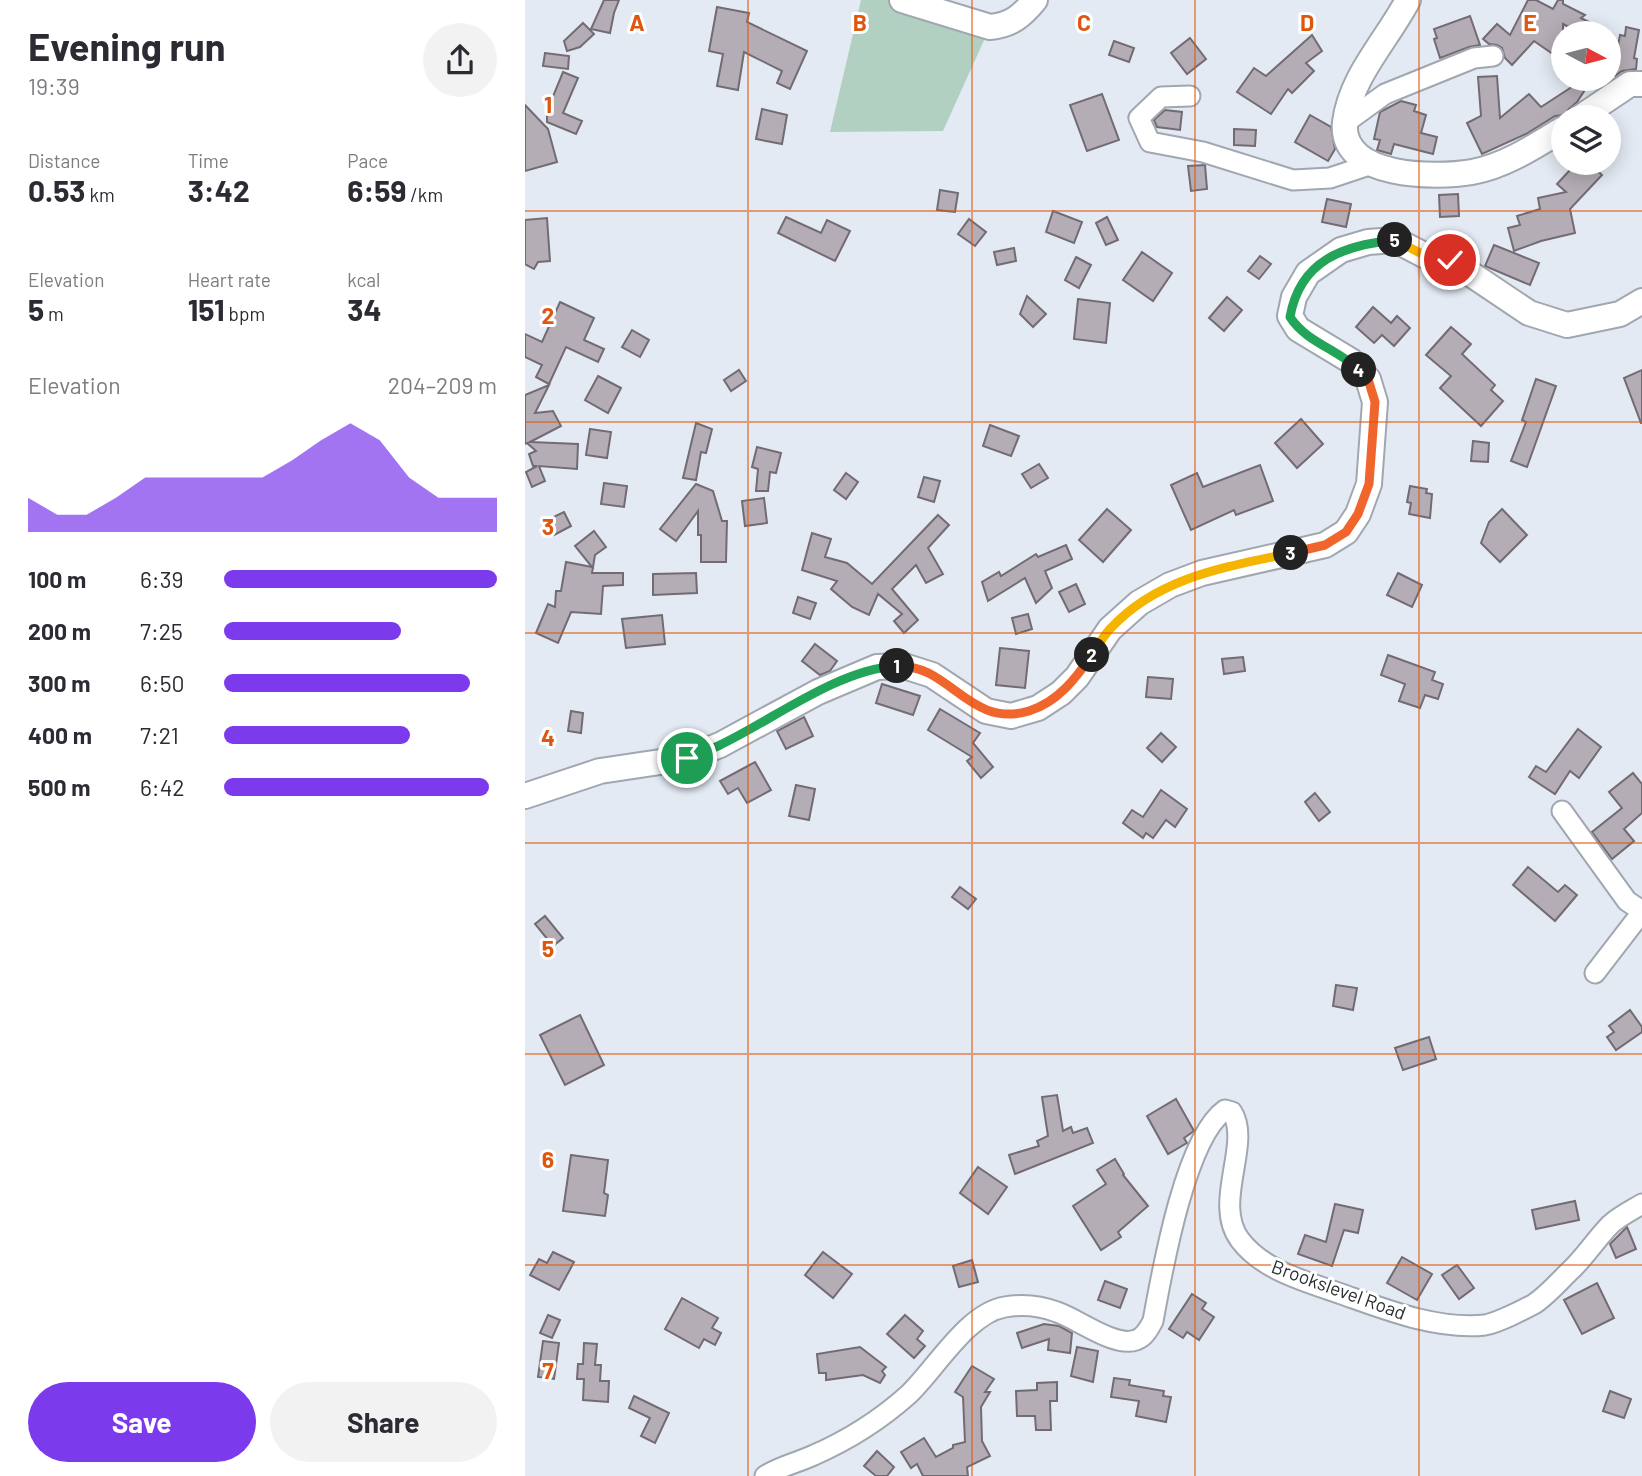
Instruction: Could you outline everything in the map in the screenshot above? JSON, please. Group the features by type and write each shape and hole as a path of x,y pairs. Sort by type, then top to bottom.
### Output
{"main road":[{"path":"902,0 990,27 1003,26 1017,20 1035,0"},
{"path":"1408,0 1357,82 1345,123 1346,135 1353,149 1372,164 1392,172 1421,175 1473,172 1524,154 1551,137"},
{"path":"1599,105 1630,84 1642,84"},
{"path":"525,796 600,771 687,758 720,746 818,692 877,667 904,666 932,675 986,711 1011,716 1038,708 1061,693 1077,677 1110,629 1139,603 1170,585 1202,573 1325,545 1346,532 1358,514 1369,484 1375,402 1368,379 1351,361 1298,329 1290,317 1294,297 1308,273 1341,250 1395,240 1424,255 1450,260 1529,313 1567,326 1620,314 1642,302"}],"street":[{"path":"1345,123 1385,94 1473,58 1493,56"},
{"path":"1190,96 1161,97 1139,118 1150,142 1203,152 1293,180 1330,178 1372,164"},
{"path":"1562,811 1627,901 1642,911 1595,974"},
{"name":"Brookslevel Road","path":"765,1476 779,1467 814,1455 874,1421 908,1394 976,1320 1003,1307 1034,1306 1058,1312 1122,1342 1136,1340 1146,1333 1153,1321 1170,1233 1192,1166 1217,1116 1225,1110 1237,1119 1229,1212 1239,1239 1263,1260 1289,1275 1373,1305 1451,1326 1488,1324 1534,1303 1575,1265 1613,1222 1642,1204"}],"green space":[{"path":"861,0 902,0 990,27 943,131 830,132"}],"building":[{"path":"604,0 619,0 610,33 591,29"},
{"path":"1528,0 1536,0 1553,9 1558,0 1563,0 1563,4 1585,15 1581,18 1587,21 1551,21 1551,53 1534,41 1512,65 1505,58 1502,48 1483,39 1497,24 1510,35"},
{"path":"717,7 749,13 747,22 807,51 790,89 777,83 782,71 744,52 738,90 717,86 723,54 709,51"},
{"path":"1470,16 1480,45 1440,58 1434,29"},
{"path":"583,23 594,34 580,47 567,51 564,41"},
{"path":"1626,27 1639,30 1634,58 1637,59 1636,69 1621,72 1621,35 1625,36"},
{"path":"1312,35 1322,51 1306,63 1314,71 1292,93 1288,89 1271,114 1237,92 1254,68 1266,76"},
{"path":"1190,38 1206,59 1187,74 1171,53"},
{"path":"1114,41 1134,48 1129,62 1109,55"},
{"path":"545,53 569,56 568,69 543,66"},
{"path":"563,72 578,78 563,113 582,121 576,134 547,122 547,111"},
{"path":"1497,76 1500,118 1529,94 1541,107 1566,91 1584,91 1574,105 1551,105 1551,118 1526,134 1482,154 1467,123 1481,116 1478,77"},
{"path":"1102,94 1119,140 1087,151 1070,105"},
{"path":"1401,101 1416,105 1414,111 1426,115 1421,133 1437,137 1433,154 1394,144 1391,154 1377,150 1380,140 1374,139 1380,112"},
{"path":"525,105 548,129 557,162 525,171"},
{"path":"762,109 787,115 782,144 756,139"},
{"path":"1165,110 1182,112 1180,130 1157,127 1154,120"},
{"path":"1310,115 1331,127 1335,149 1328,161 1295,142"},
{"path":"1234,129 1256,130 1255,146 1234,145"},
{"path":"1205,165 1207,189 1191,191 1188,166"},
{"path":"1565,175 1602,175 1570,209 1575,233 1514,251 1508,228 1520,225 1517,216 1540,209 1538,198 1566,192 1557,184"},
{"path":"940,190 958,193 955,212 937,210"},
{"path":"1458,194 1459,216 1440,217 1439,195"},
{"path":"1327,199 1351,204 1346,227 1322,222"},
{"path":"1053,211 1082,222 1074,243 1046,232"},
{"path":"786,217 821,233 827,220 850,231 835,261 778,233"},
{"path":"1107,217 1118,240 1106,245 1096,223"},
{"path":"547,218 550,261 538,262 534,269 525,264 525,220"},
{"path":"969,219 986,232 975,246 958,234"},
{"path":"1494,245 1539,263 1530,285 1485,266"},
{"path":"1014,248 1016,261 997,265 994,252"},
{"path":"1142,252 1172,273 1153,301 1123,280"},
{"path":"1260,256 1271,264 1259,279 1248,271"},
{"path":"1076,257 1091,265 1079,288 1065,280"},
{"path":"1027,296 1046,314 1033,327 1020,314"},
{"path":"1227,297 1242,310 1224,331 1209,318"},
{"path":"1078,299 1110,303 1106,343 1074,339"},
{"path":"560,302 594,318 584,340 604,349 598,362 566,347 549,384 536,377 542,365 525,357 525,334 542,342"},
{"path":"1373,307 1391,323 1397,316 1410,328 1394,346 1382,335 1374,343 1356,327"},
{"path":"1451,327 1471,344 1462,354 1495,385 1491,390 1503,401 1481,426 1440,388 1451,376 1426,355"},
{"path":"632,330 649,340 640,357 622,347"},
{"path":"739,370 746,381 731,391 724,380"},
{"path":"1642,370 1642,423 1641,423 1624,378"},
{"path":"598,376 621,388 608,413 585,400"},
{"path":"1536,379 1556,386 1527,467 1511,461 1526,422 1522,420"},
{"path":"549,385 535,413 553,411 561,426 530,442 578,444 577,469 539,466 545,481 532,487 526,472 537,466 533,466 529,454 536,451 525,444 525,395"},
{"path":"1301,419 1323,444 1297,468 1275,443"},
{"path":"696,423 712,429 706,453 701,452 696,480 683,478"},
{"path":"990,425 1019,436 1011,456 983,446"},
{"path":"590,429 611,432 607,458 586,455"},
{"path":"1473,441 1489,443 1488,462 1471,461"},
{"path":"757,447 781,453 776,473 770,472 768,491 756,491 758,469 752,467"},
{"path":"1039,464 1048,478 1031,488 1022,474"},
{"path":"1260,465 1273,501 1236,515 1234,510 1191,530 1171,485 1197,473 1203,487"},
{"path":"846,473 858,482 846,499 834,490"},
{"path":"924,477 940,481 934,502 918,497"},
{"path":"604,483 627,486 624,507 601,504"},
{"path":"696,484 713,491 722,521 727,521 726,562 701,562 698,511 676,541 660,529"},
{"path":"1410,486 1427,489 1426,493 1432,494 1430,518 1409,514 1411,503 1407,502"},
{"path":"764,498 767,523 745,526 742,501"},
{"path":"1107,509 1131,530 1103,562 1079,540"},
{"path":"1502,509 1527,535 1500,562 1481,543 1489,522"},
{"path":"564,512 571,526 554,535 547,520"},
{"path":"938,515 949,525 928,548 943,574 926,583 916,565 892,589 918,620 904,633 894,621 902,614 878,594 869,615 852,607 831,589 837,581 802,570 812,533 831,539 825,557 847,563 872,584"},
{"path":"594,531 606,547 595,555 592,573 623,573 623,585 603,586 601,614 571,612 558,643 536,633 548,604 555,607 556,591 561,591 566,562 592,567 575,546"},
{"path":"1066,545 1072,559 1045,571 1052,588 1036,603 1025,578 988,601 982,582 999,572 1001,576 1036,554 1038,557"},
{"path":"696,573 697,593 653,595 653,574"},
{"path":"1398,573 1422,585 1412,607 1387,595"},
{"path":"1076,584 1085,604 1069,612 1059,592"},
{"path":"798,597 816,603 810,619 793,613"},
{"path":"1028,614 1032,629 1016,634 1012,618"},
{"path":"662,615 665,644 626,648 622,619"},
{"path":"815,644 837,661 830,671 820,675 802,661"},
{"path":"1000,648 1029,651 1025,688 996,685"},
{"path":"1388,655 1435,672 1432,680 1443,684 1438,699 1425,695 1420,708 1399,701 1405,684 1381,675"},
{"path":"1243,657 1245,671 1224,674 1222,659"},
{"path":"1148,677 1173,679 1171,699 1146,697"},
{"path":"882,684 920,696 913,715 876,703"},
{"path":"940,709 980,733 973,743 993,767 981,778 967,761 972,757 928,730"},
{"path":"571,711 583,713 581,733 568,731"},
{"path":"804,717 813,736 786,749 777,731"},
{"path":"1578,729 1601,747 1579,778 1570,771 1555,794 1529,777 1536,766 1546,772"},
{"path":"1161,733 1176,747 1162,762 1147,748"},
{"path":"755,762 771,790 747,803 738,788 728,794 720,781"},
{"path":"1633,773 1642,784 1642,813 1624,829 1634,841 1612,859 1592,832 1622,808 1609,792"},
{"path":"796,785 815,789 809,820 789,816"},
{"path":"1161,790 1187,809 1175,827 1166,820 1153,838 1146,833 1143,838 1123,823 1132,810 1143,817"},
{"path":"1315,793 1330,812 1319,821 1305,802"},
{"path":"1528,867 1558,892 1565,885 1577,895 1555,921 1513,885"},
{"path":"960,887 976,899 968,909 952,897"},
{"path":"545,916 563,938 553,946 535,924"},
{"path":"1336,985 1357,988 1353,1010 1333,1006"},
{"path":"1630,1010 1642,1027 1642,1032 1616,1050 1607,1037 1614,1032 1609,1026"},
{"path":"580,1015 604,1065 565,1085 540,1035"},
{"path":"1429,1037 1436,1059 1403,1070 1395,1048"},
{"path":"1057,1095 1063,1131 1071,1127 1073,1133 1087,1128 1093,1143 1015,1174 1009,1155 1039,1146 1037,1141 1048,1136 1042,1097"},
{"path":"1176,1099 1194,1131 1184,1138 1187,1143 1168,1154 1147,1116"},
{"path":"571,1155 608,1160 604,1193 608,1195 605,1216 563,1211"},
{"path":"1115,1159 1123,1175 1148,1206 1118,1232 1121,1237 1101,1250 1073,1206 1106,1184 1097,1170"},
{"path":"978,1167 1007,1187 988,1214 960,1193"},
{"path":"1575,1201 1579,1220 1536,1229 1532,1210"},
{"path":"1335,1204 1363,1210 1358,1233 1344,1230 1332,1266 1298,1254 1305,1235 1326,1242"},
{"path":"1627,1227 1636,1249 1616,1258 1610,1244"},
{"path":"553,1252 574,1262 559,1290 530,1275 539,1259 547,1263"},
{"path":"823,1252 852,1274 833,1298 805,1275"},
{"path":"1402,1257 1432,1274 1417,1300 1387,1283"},
{"path":"972,1260 978,1282 959,1287 953,1266"},
{"path":"1457,1265 1474,1288 1459,1299 1442,1275"},
{"path":"1105,1281 1127,1289 1120,1308 1098,1300"},
{"path":"1597,1283 1614,1318 1582,1334 1564,1300"},
{"path":"1192,1294 1206,1303 1202,1309 1214,1317 1199,1340 1187,1332 1183,1338 1169,1329"},
{"path":"682,1298 718,1318 712,1328 721,1333 715,1345 704,1339 699,1348 665,1329"},
{"path":"548,1315 560,1320 552,1338 540,1333"},
{"path":"905,1315 923,1331 917,1339 925,1346 914,1358 887,1334"},
{"path":"1044,1324 1059,1326 1072,1333 1070,1353 1048,1350 1049,1339 1022,1348 1017,1333"},
{"path":"543,1341 559,1343 554,1379 538,1377"},
{"path":"584,1343 597,1344 595,1365 601,1365 600,1381 609,1381 608,1402 583,1400 584,1379 577,1379 578,1364 583,1364"},
{"path":"860,1347 886,1367 882,1371 885,1375 880,1383 863,1375 826,1380 826,1373 819,1373 817,1354"},
{"path":"1077,1347 1098,1351 1093,1382 1071,1376"},
{"path":"972,1366 994,1379 985,1392 990,1392 981,1407 982,1441 990,1456 967,1467 968,1476 923,1476 917,1464 911,1468 901,1452 924,1438 936,1457 953,1448 953,1445 965,1442 963,1397 955,1392"},
{"path":"1114,1378 1130,1380 1129,1385 1164,1391 1163,1396 1171,1397 1166,1422 1136,1416 1139,1401 1111,1397"},
{"path":"1057,1382 1057,1401 1050,1401 1051,1430 1036,1430 1035,1416 1017,1416 1016,1391 1037,1390 1037,1383"},
{"path":"1610,1391 1631,1399 1624,1418 1603,1411"},
{"path":"634,1396 669,1413 655,1443 641,1436 650,1418 629,1408"},
{"path":"877,1451 894,1467 887,1476 876,1476 864,1466"}],"route":[{"path":"687,758 720,746 818,692 877,667 904,666 932,675 986,711 1011,716 1038,708 1061,693 1077,677 1110,629 1139,603 1170,585 1202,573 1325,545 1346,532 1358,514 1369,484 1375,402 1368,379 1351,361 1298,329 1290,317 1294,297 1308,273 1341,250 1368,243 1395,240 1424,255 1450,260"}]}
